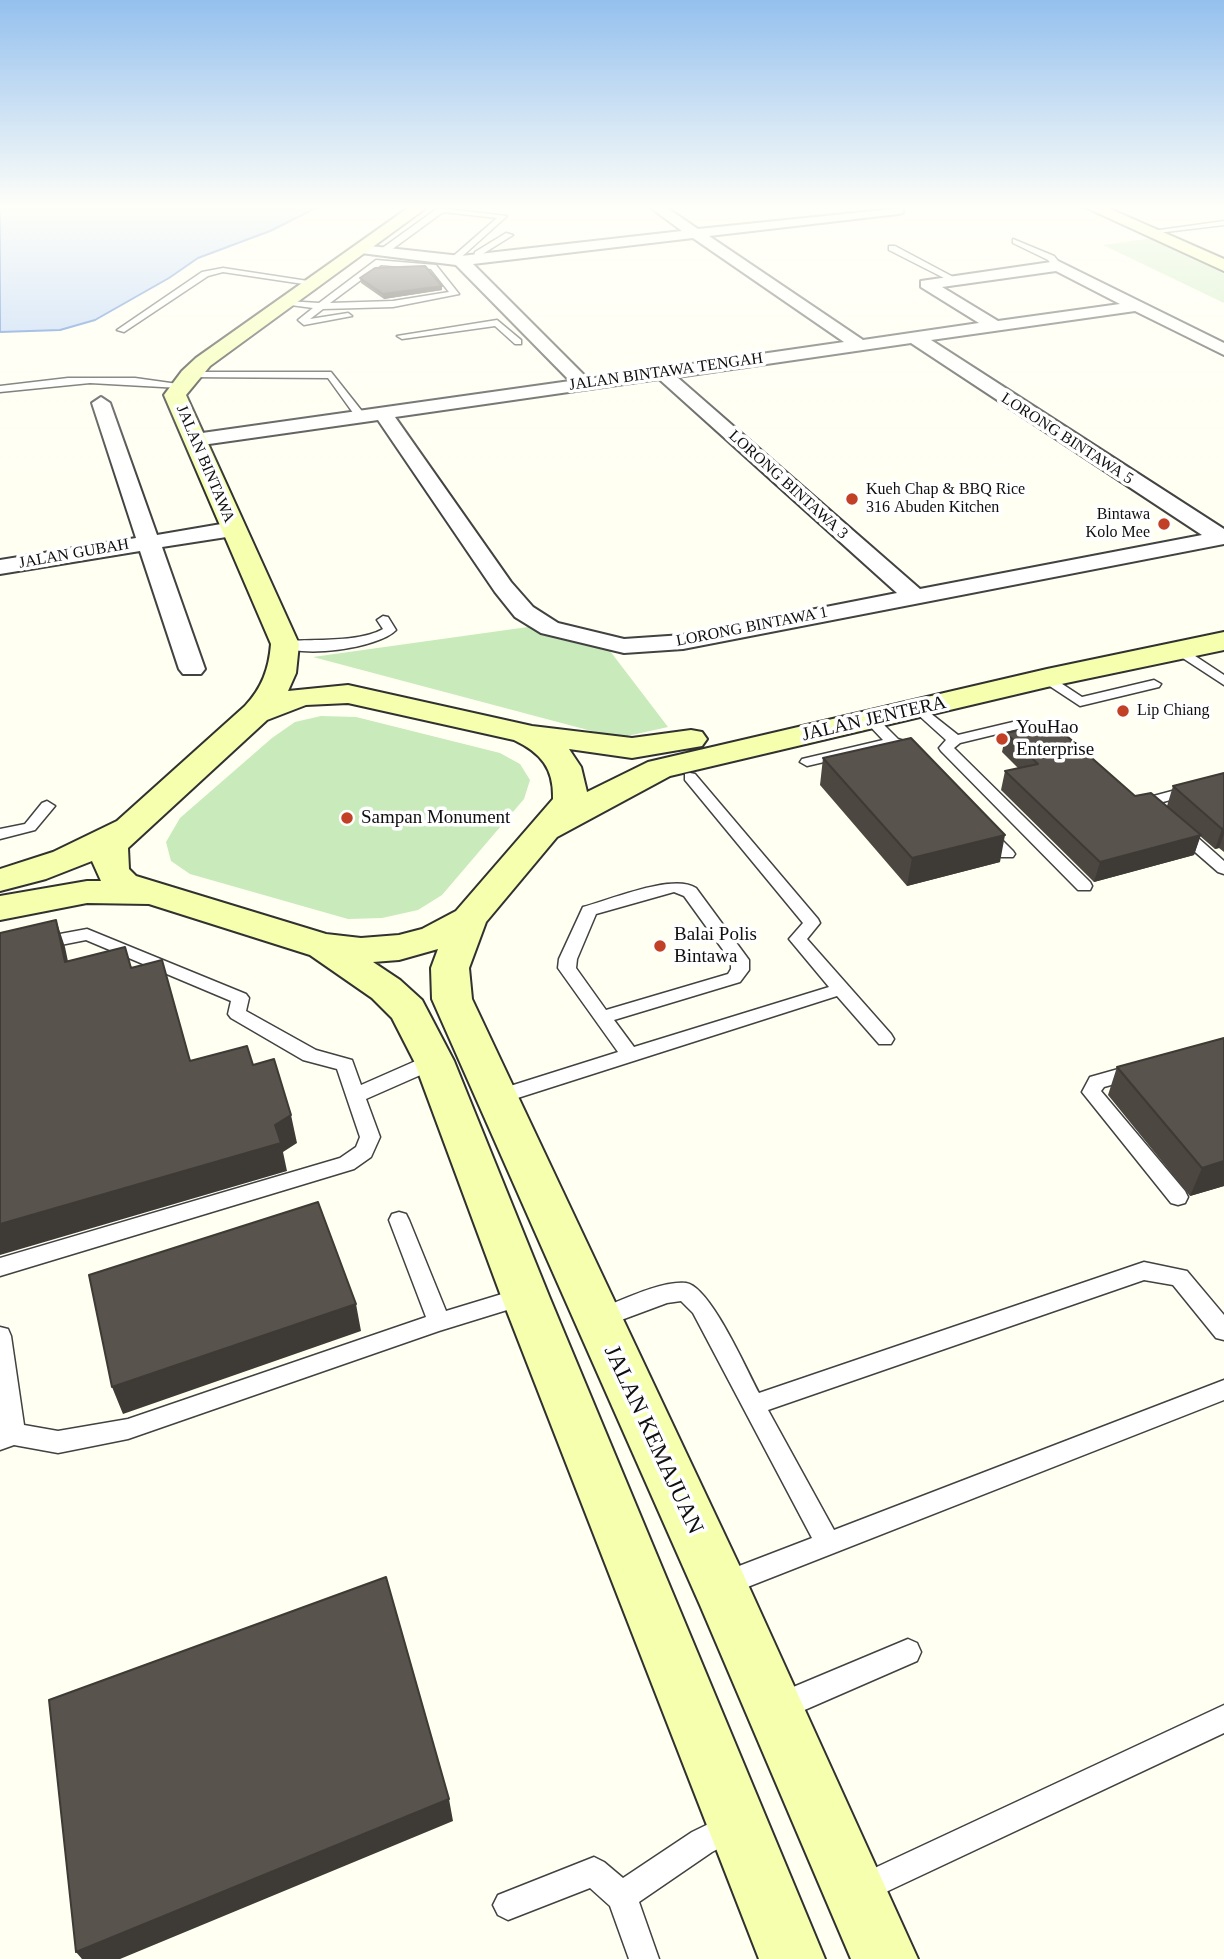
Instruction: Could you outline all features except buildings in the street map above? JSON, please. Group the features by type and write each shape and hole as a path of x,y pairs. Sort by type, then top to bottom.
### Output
{"street":[{"name":"JALAN BINTAWA","path":"285,654 176,395 184,380 294,299"},
{"path":"501,299 583,384"},
{"path":"793,299 859,345"},
{"path":"952,299 995,326"},
{"path":"1124,299 1224,350"},
{"name":"JALAN BINTAWA TENGAH","path":"195,440 1137,306"},
{"name":"LORONG BINTAWA 5","path":"915,338 1223,537"},
{"name":"LORONG BINTAWA 3","path":"662,373 914,596"},
{"name":"JALAN GUBAH","path":"101,403 192,669"},
{"name":"LORONG BINTAWA 1","path":"371,414 524,612 550,628 624,646 683,642 1223,537"},
{"name":"JALAN GUBAH","path":"0,567 233,529"},
{"name":"JALAN JENTERA","path":"348,694 524,733 605,747 659,746 1224,622"},
{"name":"JALAN JENTERA","path":"539,837 580,810 659,769 1047,678 1224,641"},
{"path":"348,694 322,686 285,654 277,687 256,713 111,845 108,867 122,884 323,946 357,953 383,951 451,932 469,919 570,800 572,782 567,766 541,740 524,733"},
{"path":"256,713 302,696 348,694"},
{"path":"0,880 37,872 75,858 134,824"},
{"path":"0,908 87,892 158,895"},
{"name":"JALAN KEMAJUAN","path":"469,919 450,968 452,999 720,1586 885,1959"},
{"path":"323,946 386,989 408,1010 434,1061 525,1296 792,1959"}],"lane":[{"path":"121,330 167,299"},
{"path":"330,299 302,320 389,310 393,303"},
{"path":"287,304 321,306 415,299"},
{"path":"402,335 497,323 518,342"},
{"path":"498,344 538,339"},
{"name":"LORONG BINTAWA 1","path":"184,380 331,375 371,414"},
{"path":"0,390 110,378 184,380"},
{"path":"285,654 381,637 390,630 383,620"},
{"path":"1180,650 1224,681"},
{"path":"1047,678 1080,702 1154,684"},
{"path":"920,709 955,740"},
{"path":"871,720 893,742 905,746 924,766"},
{"path":"1017,725 955,740 946,748 1084,886"},
{"path":"807,762 893,742"},
{"path":"690,776 812,923 797,939 885,1039"},
{"path":"1224,781 1151,802 1153,808 1224,869"},
{"path":"0,834 30,827 47,806"},
{"path":"970,815 1007,854"},
{"path":"602,1017 734,978 740,970 740,960 690,892 683,887 673,887 589,911 567,968 602,1017 630,1055"},
{"path":"0,951 87,934 240,998 237,1014 310,1055 345,1065 370,1137 364,1152 347,1164 0,1267"},
{"path":"495,1098 841,989"},
{"path":"356,1095 434,1061"},
{"path":"1160,1064 1097,1082 1091,1092 1178,1196"},
{"path":"399,1220 439,1322"},
{"path":"754,1405 1144,1271 1179,1277 1224,1331"},
{"path":"597,1320 666,1294 686,1292 701,1307 828,1544"},
{"path":"0,1336 7,1436 58,1442 128,1429 439,1322 525,1296"},
{"path":"720,1586 1224,1390"},
{"path":"774,1709 908,1652"},
{"path":"854,1892 1224,1719"},
{"path":"622,1896 702,1842 737,1824"},
{"path":"508,1905 594,1872 622,1896 644,1959"}],"green space":[{"path":"528,627 610,651 668,727 618,738 313,657"},
{"path":"321,716 356,717 500,753 520,764 530,780 524,799 442,895 418,910 382,918 348,919 190,874 171,861 166,842 180,818 272,738 295,722"}],"water":[{"path":"0,299 131,299 95,320 60,330 0,332"}],"place":[{"name":"Kueh Chap & BBQ Rice 316 Abuden Kitchen","path":"852,499"},
{"name":"Bintawa Kolo Mee","path":"1164,524"},
{"name":"Lip Chiang","path":"1123,711"},
{"name":"YouHao Enterprise","path":"1002,739"},
{"name":"Sampan Monument","path":"347,818"},
{"name":"Balai Polis Bintawa","path":"660,946"}]}
